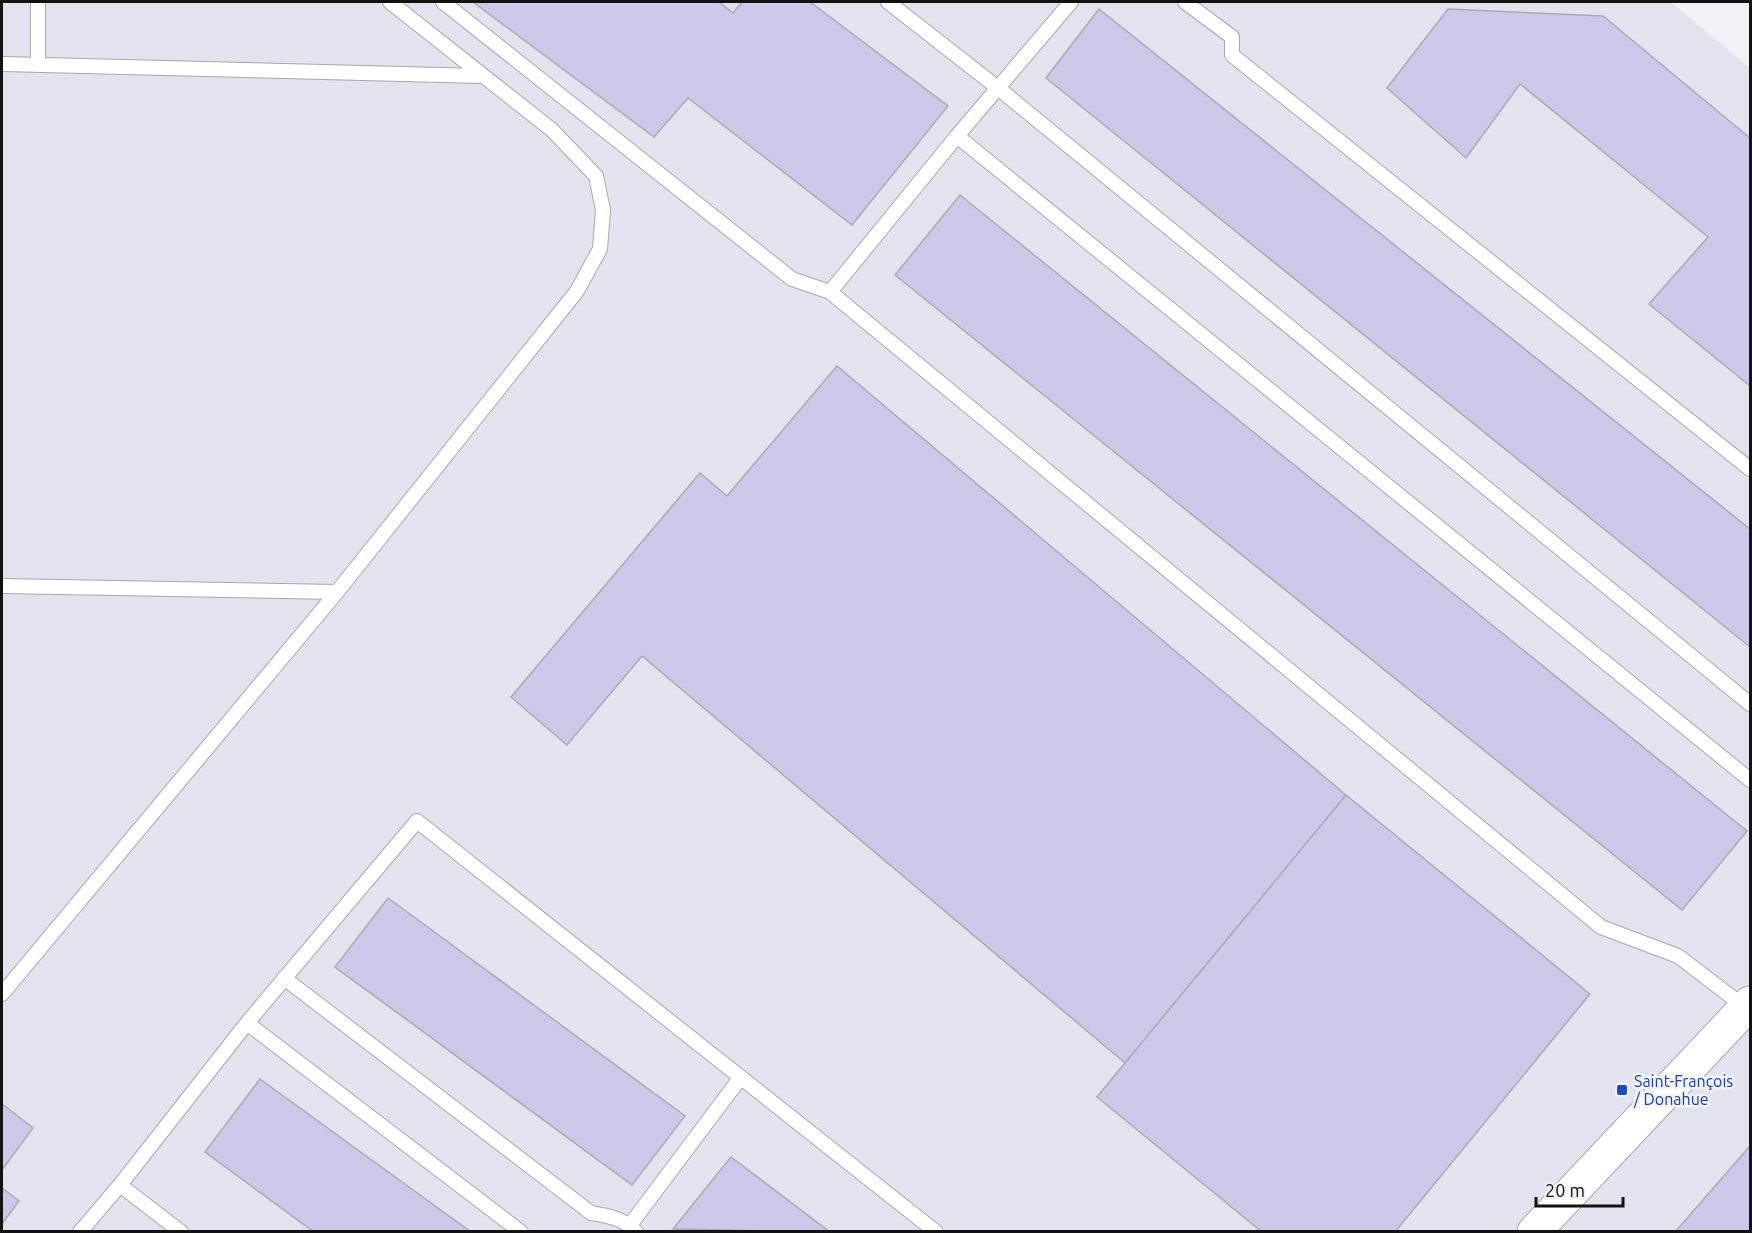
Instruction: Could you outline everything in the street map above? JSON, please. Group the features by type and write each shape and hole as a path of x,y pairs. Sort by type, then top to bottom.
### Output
{"street":[{"path":"1534,1232 1748,1006"}],"lane":[{"path":"38,2 38,65"},
{"path":"2,994 337,592 578,291 600,249 603,210 596,176 552,130 390,2"},
{"path":"443,2 792,279 830,292 1601,927 1678,956 1748,1006"},
{"path":"888,2 998,88 1750,704"},
{"path":"830,292 957,136 1071,2"},
{"path":"1185,2 1232,37 1232,55 1750,468"},
{"path":"2,64 481,76"},
{"path":"957,136 1750,780"},
{"path":"2,586 337,592"},
{"path":"80,1232 120,1185 247,1023 417,821 936,1232"},
{"path":"284,978 591,1213 614,1217 633,1228 741,1077"},
{"path":"247,1023 521,1232"},
{"path":"120,1185 181,1232"}],"shaded area":[{"path":"2,2 1671,2 1750,68 1750,1231 2,1232"}],"building":[{"path":"473,2 719,2 733,13 742,2 810,2 948,106 852,225 688,98 654,137"},
{"path":"1099,9 1750,529 1750,647 1046,78"},
{"path":"1448,9 1603,16 1750,138 1750,386 1649,304 1708,237 1520,84 1466,158 1387,88"},
{"path":"960,195 1747,831 1682,910 895,275"},
{"path":"837,366 1346,795 1125,1063 642,656 567,745 511,697 700,473 727,496"},
{"path":"1346,795 1590,994 1395,1232 1262,1232 1097,1097"},
{"path":"388,898 685,1116 632,1185 335,967"},
{"path":"260,1079 471,1232 314,1232 205,1152"},
{"path":"2,1104 33,1128 2,1170"},
{"path":"1750,1146 1750,1232 1675,1232"},
{"path":"731,1157 830,1232 673,1229"},
{"path":"2,1188 19,1201 2,1224"}],"place":[{"name":"Saint-François / Donahue","path":"1622,1090"}]}
